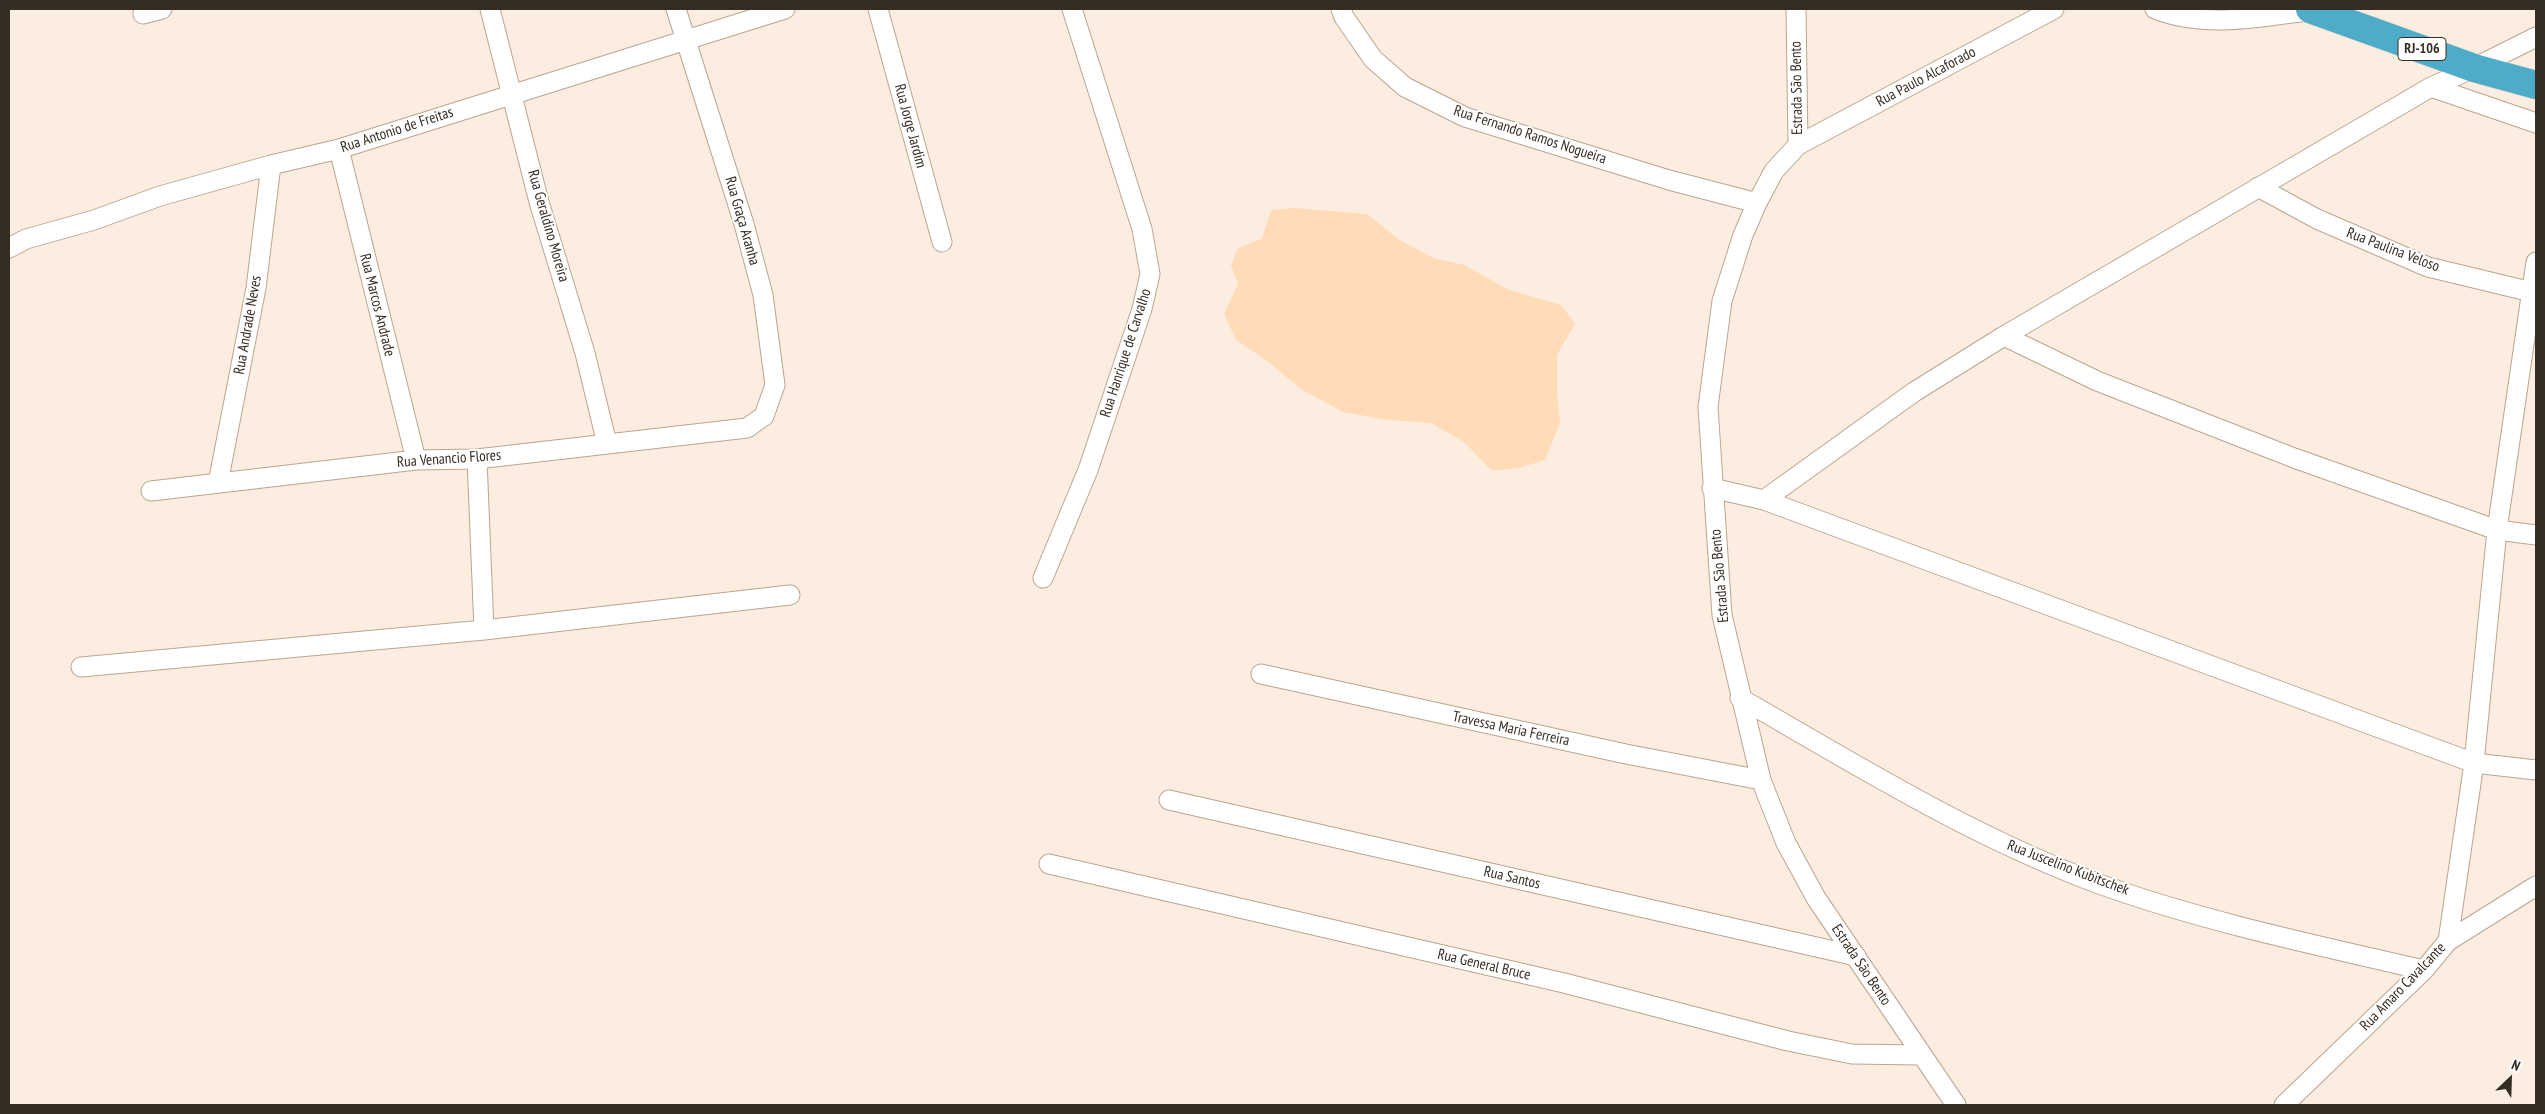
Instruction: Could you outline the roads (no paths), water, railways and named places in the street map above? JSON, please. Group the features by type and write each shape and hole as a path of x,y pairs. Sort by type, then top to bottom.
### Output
{"highway":[{"name":"RJ-106","path":"2312,10 2474,68 2536,85"}],"street":[{"path":"143,14 162,9"},
{"name":"Rua Geraldino Moreira","path":"490,9 513,93 539,202 586,352 607,444"},
{"name":"Rua Graça Aranha","path":"676,9 744,224 763,295 775,386 764,416 747,428"},
{"name":"Rua Antonio de Freitas","path":"9,248 26,239 94,220 160,196 270,165 338,149 513,93 686,42 785,9"},
{"name":"Rua Jorge Jardim","path":"878,9 942,242"},
{"name":"Rua Hanrique de Carvalho","path":"1043,578 1088,470 1142,309 1150,274 1142,229 1072,9"},
{"name":"Rua Fernando Ramos Nogueira","path":"1340,9 1373,59 1405,87 1465,117 1670,180 1756,203"},
{"name":"Estrada São Bento","path":"1796,9 1798,146 1774,171 1756,203 1743,235 1722,301 1708,407 1722,615 1740,698 1761,780 1786,843 1816,898 1956,1105"},
{"name":"Rua Paulo Alcaforado","path":"1798,146 2054,9"},
{"path":"2154,9 2190,20 2240,19 2312,10"},
{"path":"1764,500 1914,392 2004,336 2431,86 2474,68 2536,37"},
{"path":"2431,86 2536,123"},
{"name":"Rua Marcos Andrade","path":"338,149 416,460"},
{"name":"Rua Andrade Neves","path":"218,484 256,288 270,165"},
{"name":"Rua Paulina Veloso","path":"2258,188 2334,227 2428,267 2534,292"},
{"path":"2448,941 2474,763 2497,530 2534,292 2536,262"},
{"path":"2004,336 2097,381 2276,451 2497,530 2536,535"},
{"name":"Rua Venancio Flores","path":"151,491 416,460 476,459 747,428"},
{"path":"476,459 484,630"},
{"path":"1712,488 1764,500 2474,763 2536,770"},
{"path":"81,667 484,630 790,595"},
{"name":"Travessa Maria Ferreira","path":"1261,674 1626,754 1761,780"},
{"name":"Rua Juscelino Kubitschek","path":"1740,698 1939,812 2024,853 2103,885 2213,918 2424,970"},
{"name":"Rua Santos","path":"1169,800 1856,956"},
{"name":"Rua General Bruce","path":"1049,864 1564,983 1788,1041 1852,1054 1921,1055"},
{"name":"Rua Amaro Cavalcante","path":"2284,1105 2424,970 2448,941 2536,886"}]}
